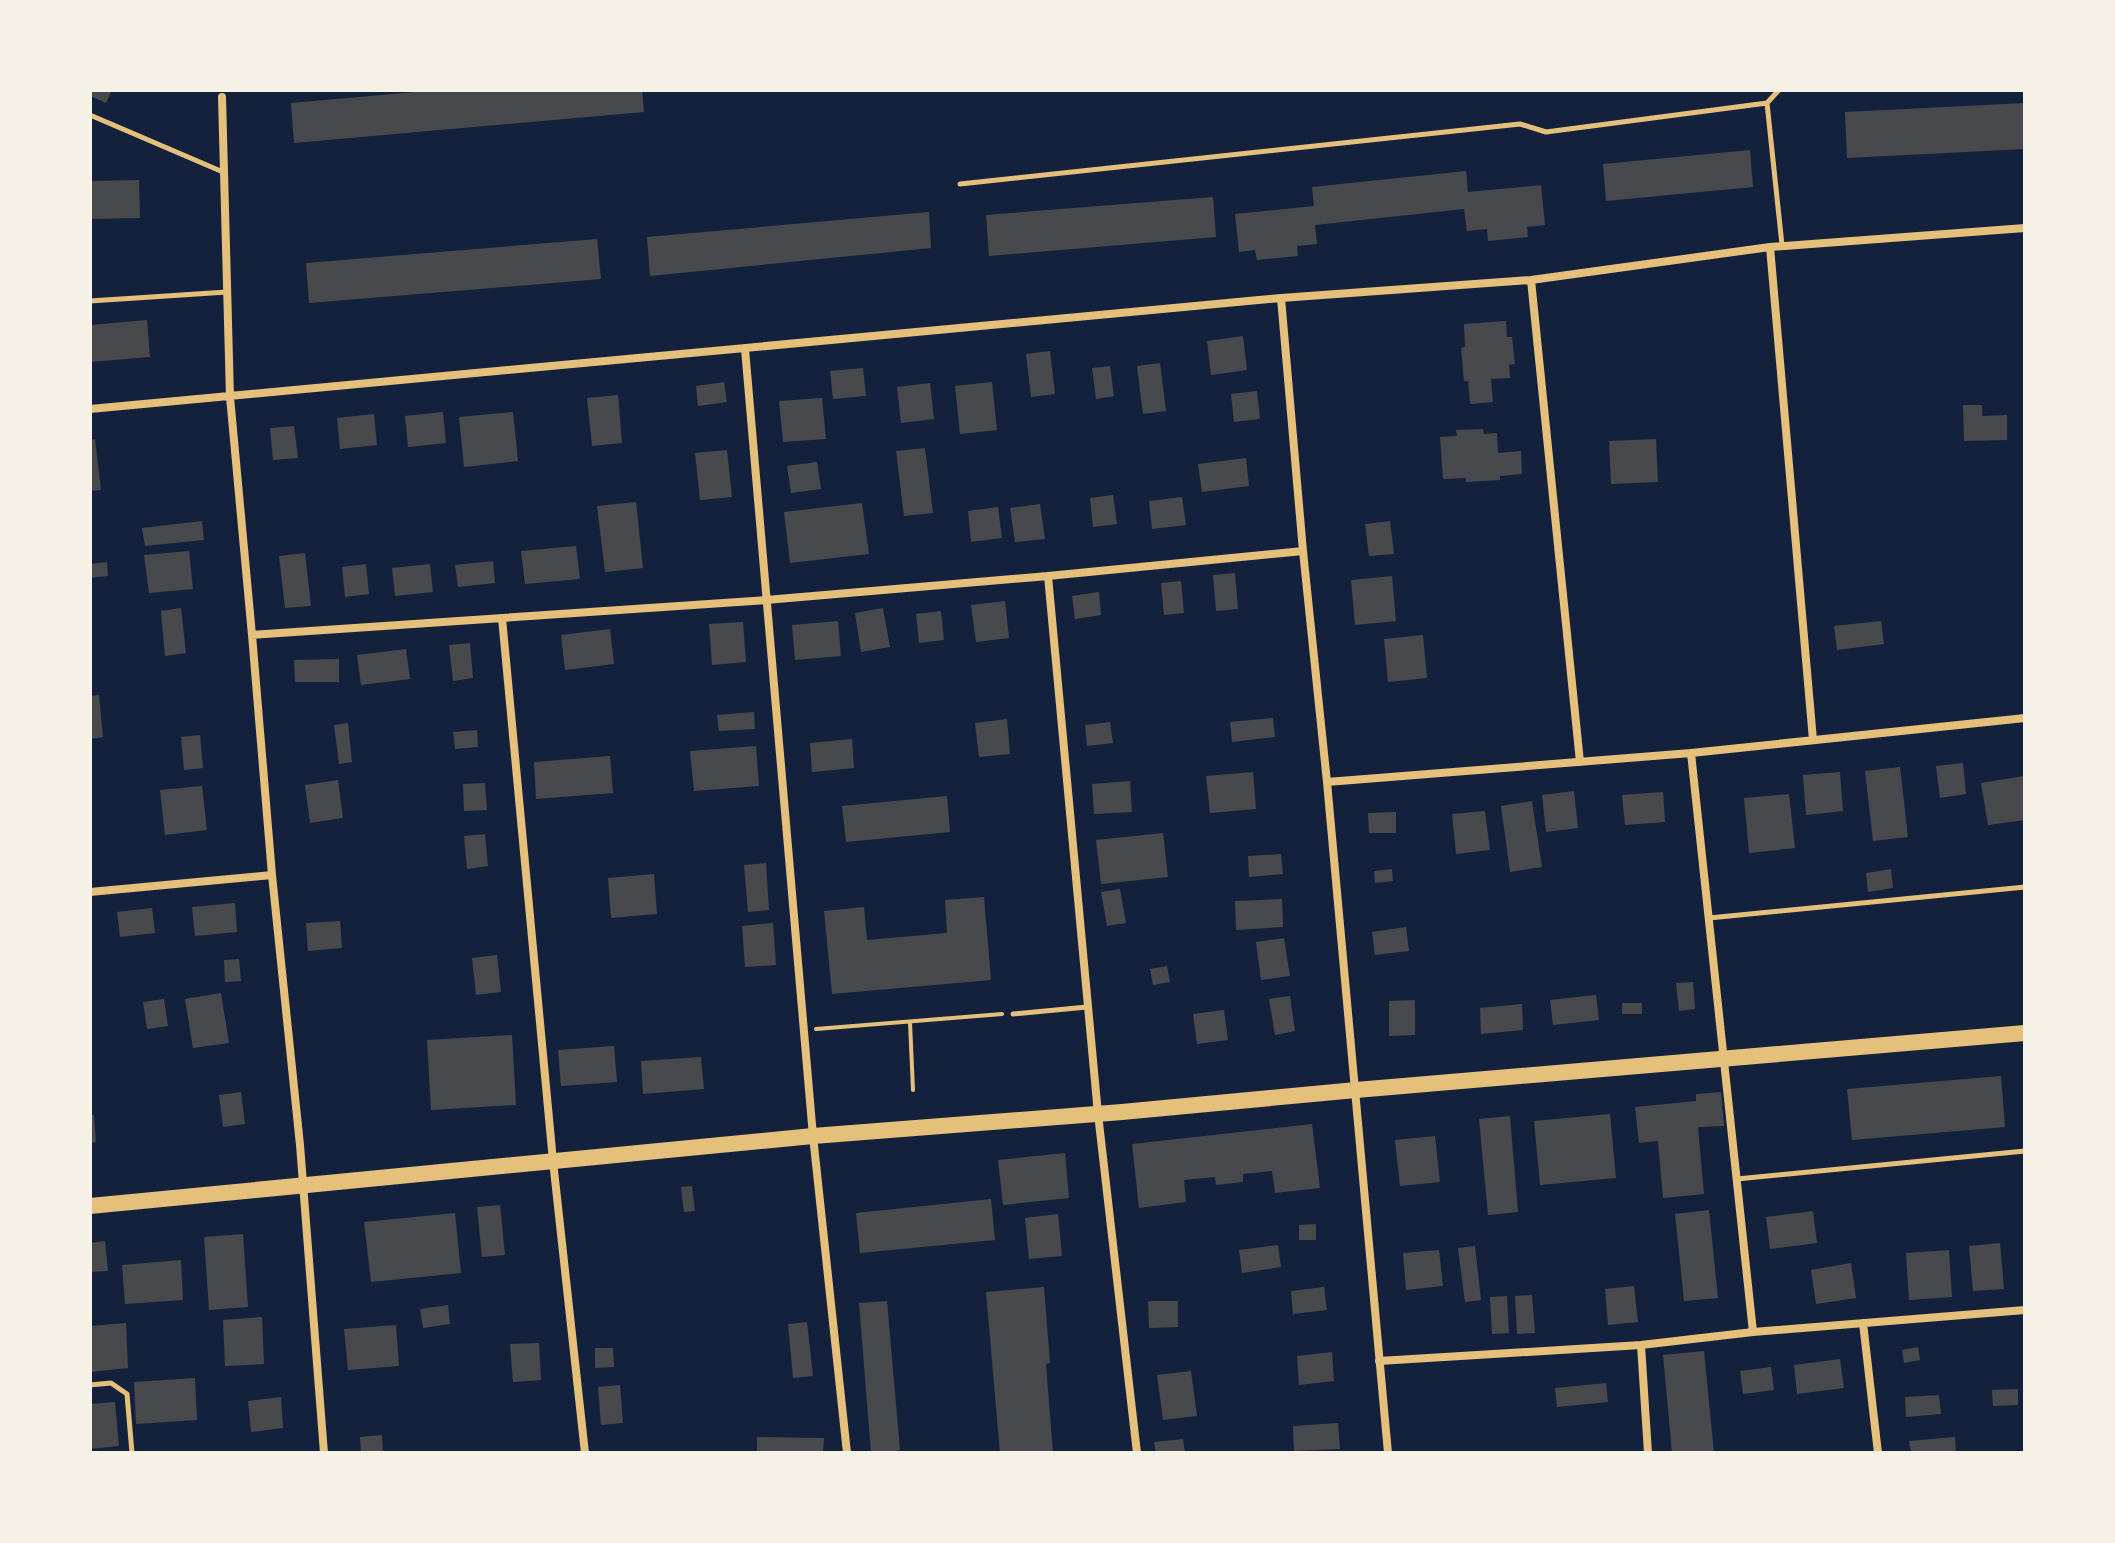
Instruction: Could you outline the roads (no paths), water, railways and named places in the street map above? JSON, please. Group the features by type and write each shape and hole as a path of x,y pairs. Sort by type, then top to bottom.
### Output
{"main road":[{"path":"90,1206 813,1136 2025,1033"}],"street":[{"path":"222,97 230,397 303,1186 324,1453 316,1453"},
{"path":"90,409 1281,298 1531,280 1770,247 2025,228"},
{"path":"1770,247 1813,740"},
{"path":"1531,280 1580,762"},
{"path":"1281,298 1388,1453"},
{"path":"745,349 813,1136 847,1453"},
{"path":"252,635 766,600 1303,551"},
{"path":"1048,576 1087,1007 1137,1453"},
{"path":"502,618 553,1161 585,1453"},
{"path":"1327,782 1691,753 2025,718"},
{"path":"1691,753 1753,1332"},
{"path":"90,892 272,875"},
{"path":"1379,1361 1641,1345 1753,1332 2025,1310"},
{"path":"1863,1323 1878,1453"},
{"path":"1641,1345 1648,1453"}],"lane":[{"path":"960,184 1520,124 1546,132 1767,103 1779,90"},
{"path":"1767,103 1782,246"},
{"path":"90,115 224,172"},
{"path":"90,301 227,292"},
{"path":"1709,918 2025,887"},
{"path":"1013,1014 1087,1007"},
{"path":"1737,1179 2025,1151"},
{"path":"90,1385 111,1383 127,1394 132,1453"}]}
